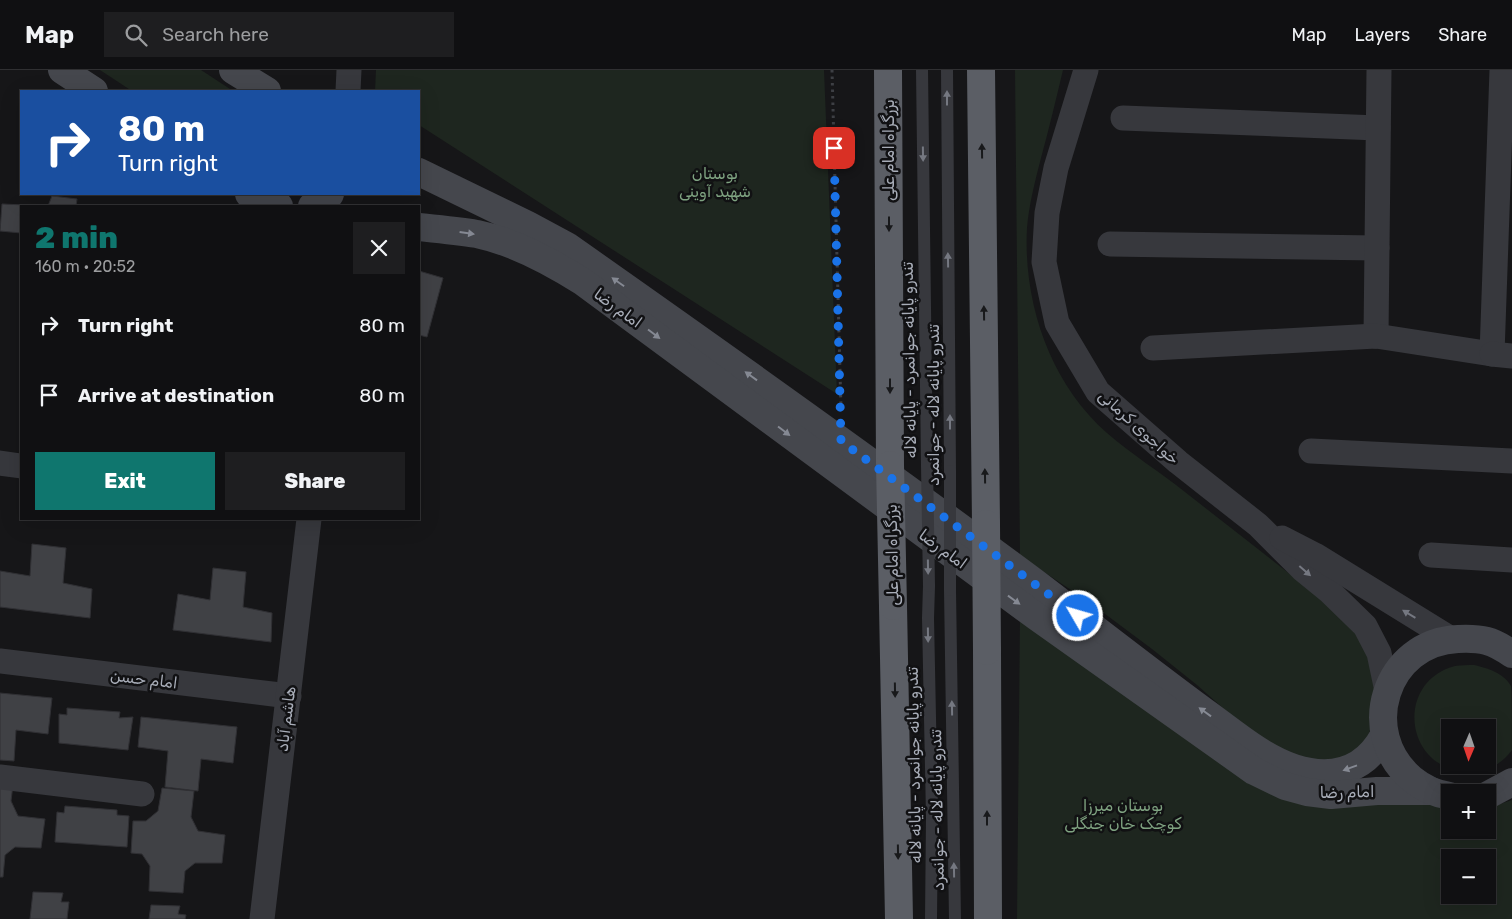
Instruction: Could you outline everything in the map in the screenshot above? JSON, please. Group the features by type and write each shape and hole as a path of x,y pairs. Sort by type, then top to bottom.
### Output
{"highway":[{"name":"بزرگراه امام علی","path":"888,70 890,465 899,919"},
{"path":"981,70 988,919"}],"main road":[{"path":"62,70 92,90"},
{"path":"233,70 265,90"},
{"name":"امام رضا","path":"420,172 567,246 841,441 1029,579 1118,648 1254,747 1276,760 1294,768 1311,772 1339,772 1351,769 1370,756 1384,735"},
{"path":"250,195 260,202 274,205"},
{"path":"314,205 329,195"},
{"name":"امام رضا","path":"420,227 478,234 527,251 569,273 618,307 840,474 1254,771 1285,786 1331,795 1385,791 1440,793"},
{"path":"1440,793 1420,786 1403,771 1391,753 1384,735 1383,711 1387,691 1398,671 1414,654 1434,642 1478,638 1498,645 1512,654"}],"street":[{"path":"348,90 349,70"},
{"name":"خواجوی کرمانی","path":"1086,70 1056,168 1048,213 1044,262 1057,323 1098,392 1178,462 1258,525"},
{"path":"1376,336 1379,70"},
{"path":"1153,348 1376,336 1502,355 1506,124 1502,70"},
{"path":"1123,118 1378,128"},
{"path":"1110,244 1377,248"},
{"path":"1311,452 1512,461"},
{"path":"0,463 20,466"},
{"name":"هاشم آباد","path":"262,919 309,520"},
{"path":"1258,525 1315,556 1451,639"},
{"path":"1258,525 1302,569 1329,591 1366,626 1380,653 1387,691"},
{"path":"1431,554 1512,560"},
{"name":"امام حسن","path":"0,661 289,696"},
{"path":"0,777 142,794"}],"lane":[{"name":"تندرو پایانه جوانمرد - پایانه لاله","path":"922,70 932,817 931,919"},
{"name":"تندرو پایانه لاله - جوانمرد","path":"946,70 950,590 955,919"}],"path":[{"path":"832,70 841,441"}],"green space":[{"path":"100,70 201,70 231,90 130,90"},
{"name":"بوستان شهید آوینی","path":"376,70 824,70 837,394 420,126 420,90 375,90"},
{"path":"1015,70 1063,70 1034,184 1027,228 1030,285 1044,340 1056,366 1070,390 1087,413 1107,433 1337,611 1356,634 1367,652 1376,689 1372,725 1366,741 1356,752 1338,761 1299,759 1251,733 1197,685 1152,649 1089,602 1020,556"},
{"name":"بوستان میرزا کوچک خان جنگلی","path":"1020,615 1192,736 1441,805 1441,839 1496,839 1496,805 1512,800 1512,919 1017,919"},
{"path":"1474,665 1484,668 1504,678 1511,686 1512,750 1496,765 1496,719 1441,719 1441,763 1431,757 1420,742 1415,725 1416,706 1422,689 1435,675 1455,666"}],"building":[{"path":"52,196 77,199 76,205 48,205"},
{"path":"2,204 25,205 20,205 20,233 0,231"},
{"path":"420,271 443,278 427,337 420,335"},
{"path":"32,544 66,548 63,583 92,589 90,618 0,607 0,571 30,576"},
{"path":"213,568 246,572 243,607 272,613 271,642 173,630 178,594 210,600"},
{"path":"0,693 52,698 48,734 16,730 14,761 0,760"},
{"path":"67,708 120,712 119,718 133,717 128,750 59,743 59,714 67,715"},
{"path":"141,717 237,727 233,763 201,759 198,791 165,787 168,751 138,747"},
{"path":"0,774 14,776 11,801 18,816 45,819 41,848 15,847 5,855 3,877 0,877"},
{"path":"162,788 194,791 191,817 198,831 225,835 222,863 195,863 185,871 183,893 149,891 150,866 142,854 131,853 133,821 146,821 158,811"},
{"path":"65,806 117,810 117,815 129,816 127,847 55,842 57,812 64,813"},
{"path":"33,892 63,893 61,902 69,902 67,919 30,919"},
{"path":"151,905 180,906 178,914 186,915 185,919 149,919"}],"route":[{"path":"834,148 841,441 1078,616"}]}
